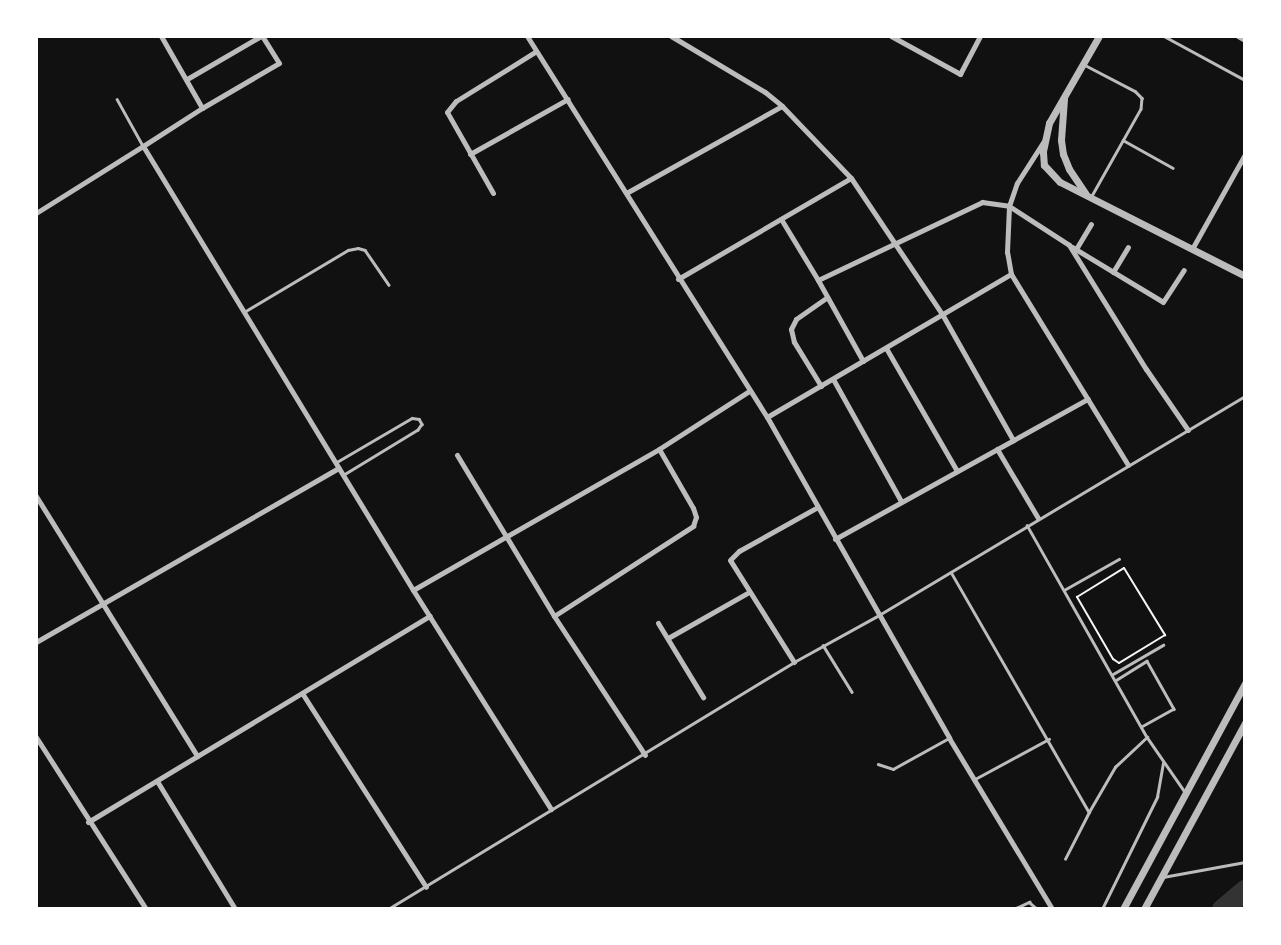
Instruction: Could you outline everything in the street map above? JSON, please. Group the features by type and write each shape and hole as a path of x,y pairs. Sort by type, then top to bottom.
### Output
{"street":[{"path":"161,36 202,108"},
{"path":"36,213 202,108 279,63 261,36 187,79"},
{"path":"527,36 628,192 678,279 767,417 816,508 949,738 1052,909"},
{"path":"671,36 765,92 782,106 851,178 942,314 1013,440"},
{"path":"891,36 960,74 980,36"},
{"path":"1099,36 1049,123 1044,141 1044,165 1050,174 1089,197 1245,276"},
{"path":"1238,36 1245,40"},
{"path":"493,192 447,112 456,101 536,52"},
{"path":"1064,98 1060,140 1063,154 1069,170 1089,197"},
{"path":"470,154 568,99"},
{"path":"628,192 782,106"},
{"path":"1044,141 1017,183 1009,206 1007,252 1011,274 1128,466"},
{"path":"144,146 343,476 551,809"},
{"path":"1192,249 1245,154"},
{"path":"678,279 851,178"},
{"path":"818,280 982,202 1009,206 1163,302 1184,270"},
{"path":"781,219 818,280 863,361"},
{"path":"1076,249 1091,224"},
{"path":"1069,245 1146,369 1188,430"},
{"path":"1113,272 1128,247"},
{"path":"767,417 1011,274"},
{"path":"821,386 794,342 791,329 796,319 827,297"},
{"path":"886,348 957,471"},
{"path":"833,379 902,502"},
{"path":"413,590 659,449 750,391"},
{"path":"835,539 1088,399"},
{"path":"554,616 693,526 696,517 693,508 659,449"},
{"path":"997,449 1038,518"},
{"path":"457,455 554,616 645,755"},
{"path":"36,642 337,465"},
{"path":"36,496 104,601 197,756"},
{"path":"794,662 730,560 739,551 816,508"},
{"path":"668,638 749,592"},
{"path":"88,822 430,616"},
{"path":"658,623 703,697"},
{"path":"1123,909 1184,792 1245,683"},
{"path":"302,693 426,887"},
{"path":"1144,909 1245,723"},
{"path":"36,737 88,822 146,909"},
{"path":"157,781 235,909"}],"lane":[{"path":"1164,36 1245,80"},
{"path":"1083,64 1135,91 1142,98 1141,109 1089,197"},
{"path":"117,99 144,146"},
{"path":"1123,140 1173,168"},
{"path":"244,312 348,250 358,248 365,250 388,286"},
{"path":"388,909 551,809 645,755 794,662 879,615 1038,518 1245,396"},
{"path":"337,465 412,418 416,417 422,424 418,430 343,476"},
{"path":"1027,525 1142,728 1184,792"},
{"path":"1064,590 1119,559"},
{"path":"951,572 1090,812"},
{"path":"823,645 852,692"},
{"path":"1113,674 1163,645"},
{"path":"1142,728 1174,708 1143,656"},
{"path":"1116,680 1147,661"},
{"path":"1065,859 1115,767 1147,736"},
{"path":"878,764 893,769 949,738"},
{"path":"974,780 1049,739"},
{"path":"1102,909 1157,797 1163,762"},
{"path":"1160,877 1245,862"},
{"path":"1014,909 1029,902 1037,909"}],"path":[{"path":"1126,569 1164,635 1116,662 1077,597 1105,578 1126,569"}],"waterway":[{"path":"1222,909 1245,890"}]}
